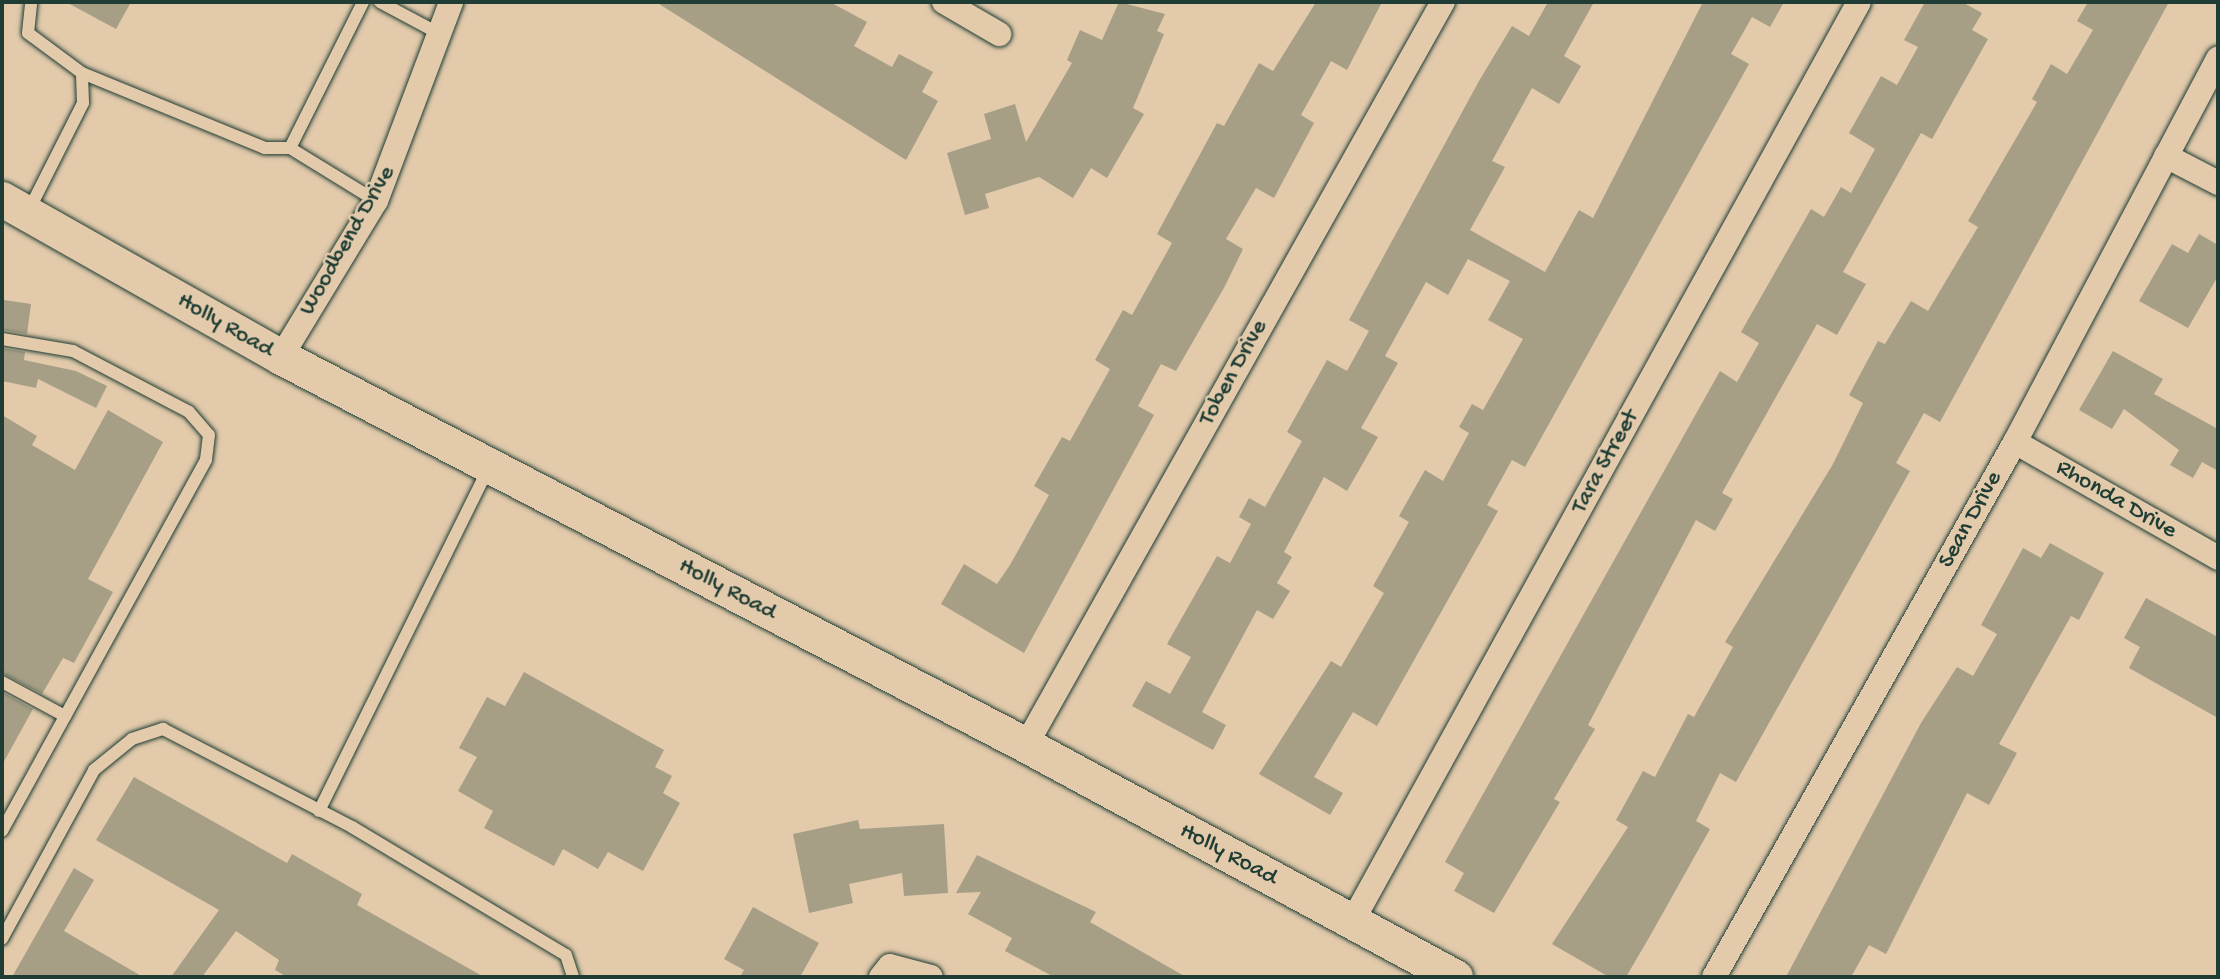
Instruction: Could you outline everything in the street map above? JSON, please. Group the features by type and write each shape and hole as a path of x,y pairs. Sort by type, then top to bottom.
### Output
{"main road":[{"name":"Holly Road","path":"14,206 281,357 1026,745 1455,977"}],"street":[{"name":"Woodbend Drive","path":"281,357 376,201 451,2"},
{"path":"944,2 999,34"},
{"name":"Toben Drive","path":"1026,745 1443,2"},
{"name":"Tara Street","path":"1352,922 1859,2"},
{"name":"Sean Drive","path":"1714,977 2015,442 2218,58"},
{"path":"2166,156 2218,183"},
{"name":"Rhonda Drive","path":"2015,442 2218,558"},
{"path":"886,972 931,977"}],"lane":[{"path":"32,2 25,13 27,33 82,73 265,148 290,148 376,201"},
{"path":"290,148 363,2"},
{"path":"380,2 440,34"},
{"path":"14,206 83,103 82,73"},
{"path":"2,339 73,351 189,412 209,435 206,460 65,716 7,808 2,831"},
{"path":"319,811 489,466"},
{"path":"2,682 65,716"},
{"path":"2,939 94,770 132,740 163,729 319,811 566,955 573,977"}],"building":[{"path":"66,2 131,2 116,29"},
{"path":"656,2 830,2 867,22 854,46 892,67 899,54 933,72 922,92 938,101 906,160"},
{"path":"1119,2 1165,14 1157,31 1164,34 1133,108 1144,114 1107,178 1091,168 1073,198 1039,177 985,194 989,208 965,215 947,153 991,139 984,114 1015,104 1026,142 1072,63 1067,60 1080,30 1102,40"},
{"path":"1316,2 1382,2 1347,70 1331,61 1301,115 1314,123 1274,198 1256,188 1226,239 1243,249 1225,286 1176,371 1161,364 1138,406 1154,415 1024,653 941,604 964,564 997,584 1010,565 1049,495 1034,486 1062,437 1070,441 1110,369 1095,360 1123,310 1132,315 1172,243 1157,234 1205,145 1217,123 1224,126 1259,63 1273,71"},
{"path":"1548,2 1594,2 1564,56 1581,66 1559,104 1532,88 1492,161 1505,167 1470,230 1545,272 1579,210 1593,218 1703,2 1784,2 1770,27 1752,17 1731,54 1749,64 1525,467 1512,460 1487,505 1498,511 1377,726 1353,712 1314,777 1343,793 1330,815 1259,774 1331,661 1341,667 1384,593 1373,586 1409,522 1399,516 1425,470 1443,481 1469,433 1459,427 1472,404 1483,410 1523,339 1488,320 1510,281 1468,259 1448,295 1426,282 1385,356 1398,363 1361,428 1378,437 1347,491 1324,477 1284,552 1292,557 1277,583 1290,591 1273,619 1257,610 1202,712 1226,725 1213,750 1132,706 1146,681 1170,694 1191,657 1167,644 1217,556 1230,563 1251,524 1239,517 1249,498 1265,507 1302,441 1287,432 1327,360 1347,371 1369,331 1349,320 1479,81 1512,26 1529,36"},
{"path":"1925,2 1962,2 1982,13 1972,30 1988,39 1932,139 1921,133 1843,272 1866,284 1837,335 1817,324 1722,493 1733,499 1715,531 1696,520 1588,725 1595,729 1554,799 1560,802 1494,913 1454,891 1464,873 1445,862 1720,371 1737,382 1759,343 1741,332 1811,209 1824,217 1841,187 1851,193 1875,149 1849,133 1881,76 1897,85 1918,47 1904,40"},
{"path":"2088,2 2169,2 1940,422 1924,413 1896,463 1910,471 1736,782 1720,773 1696,821 1710,829 1650,936 1626,977 1609,977 1552,944 1628,827 1616,820 1643,771 1655,777 1688,714 1694,717 1733,647 1725,642 1833,464 1863,403 1849,395 1878,341 1885,344 1911,301 1928,311 1978,227 1968,221 2037,102 2032,99 2051,64 2067,74 2093,30 2077,21"},
{"path":"2199,234 2218,245 2218,276 2188,328 2139,301 2172,244 2188,253"},
{"path":"4,300 31,304 27,334 2,330"},
{"path":"2,348 25,352 24,360 76,371 107,386 96,408 38,379 36,388 2,381"},
{"path":"2113,351 2163,379 2154,394 2218,429 2218,471 2202,462 2193,478 2170,465 2179,450 2124,409 2112,429 2079,410"},
{"path":"108,410 163,442 88,579 113,592 74,663 63,658 42,694 2,673 2,415 37,436 32,445 75,470"},
{"path":"2050,543 2104,573 2079,620 2071,616 1999,744 2017,753 1989,805 1967,793 1886,954 1869,945 1851,977 1786,977 1921,723 1957,667 1973,676 1997,634 1981,625 2023,548 2041,558"},
{"path":"2146,598 2218,637 2218,718 2129,668 2140,647 2124,638"},
{"path":"524,672 664,750 655,767 672,776 663,793 680,803 643,871 608,852 598,869 563,849 554,866 484,828 493,811 458,791 477,757 459,748 487,697 505,706"},
{"path":"2,692 33,709 2,765"},
{"path":"134,777 287,863 292,854 362,894 357,905 484,977 287,977 275,970 279,960 236,931 202,977 171,977 219,910 96,840"},
{"path":"858,820 860,829 944,824 948,893 904,896 902,873 849,884 853,903 809,913 793,834"},
{"path":"977,855 1096,912 1090,922 1186,977 1054,977 1005,951 1012,938 968,914 981,892 956,893"},
{"path":"74,868 94,880 64,931 143,977 12,977"},
{"path":"753,907 819,943 800,977 740,977 744,970 724,959"}]}
